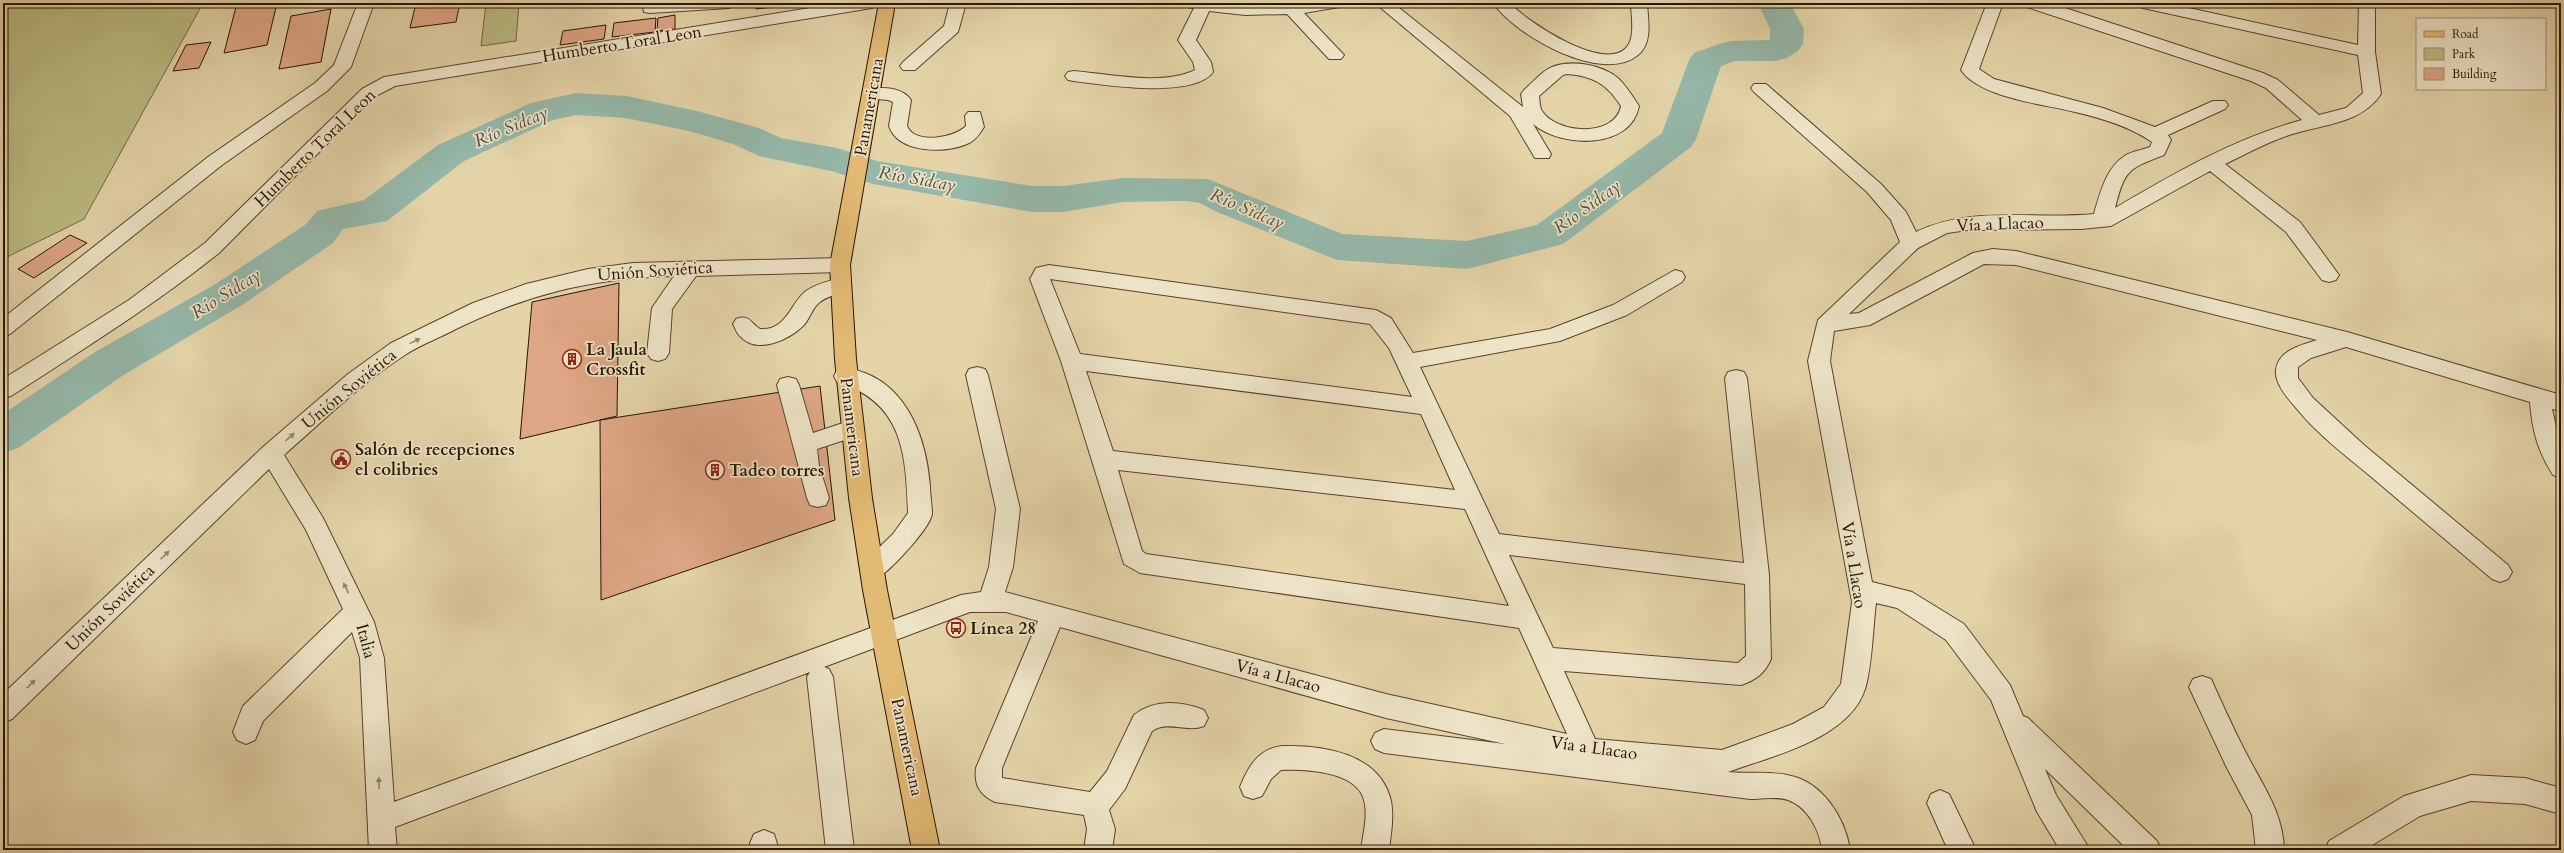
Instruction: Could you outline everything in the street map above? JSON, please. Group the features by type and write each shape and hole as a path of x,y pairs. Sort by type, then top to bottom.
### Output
{"main road":[{"name":"Panamericana","path":"887,3 840,275 845,376 852,429 884,635 926,850"}],"street":[{"path":"3,329 215,161 321,87 342,67 366,3"},
{"path":"650,3 650,8 728,3"},
{"name":"Humberto Toral Leon","path":"3,390 154,293 188,268 212,248 368,93 390,81 872,3"},
{"path":"908,66 952,28 958,3"},
{"path":"1074,76 1144,83 1197,78 1204,72 1202,62 1187,40 1198,4 1292,10 1333,3"},
{"path":"1383,3 1517,112 1542,154"},
{"path":"1500,3 1517,21 1535,34 1596,64 1622,92 1630,106 1626,119 1613,129 1594,133 1568,134 1547,126 1537,119 1531,109 1530,94 1557,72 1567,69 1596,64 1624,57 1633,51 1639,40 1639,3"},
{"path":"1995,3 1970,70 1976,78 2004,89 2126,122 2155,134 2162,140 2161,146 2157,152 2134,159 2126,165 2112,187 2102,221"},
{"path":"2033,3 2272,84 2315,122"},
{"path":"2143,3 2366,52"},
{"name":"Vía a Llacao","path":"381,819 884,635 970,602 990,600 1006,602 1386,706 1586,750 1722,762 1801,733 1833,715 1853,688 1864,602 1819,361 1825,324 1911,243 1943,227 1968,223 2102,221 2111,219 2188,174 2276,133 2352,112 2372,94 2366,52 2367,3"},
{"path":"1292,10 1335,55"},
{"path":"1760,88 1874,188 1899,217 1911,243"},
{"path":"870,103 892,94 902,100 896,117 899,131 907,139 933,144 963,138 975,127 974,116"},
{"path":"2155,134 2219,105"},
{"path":"2212,163 2293,227 2329,275"},
{"path":"1825,324 1863,320 1937,279 1980,258 1994,256 2016,258 2347,340 2561,403"},
{"path":"658,353 662,308 691,268"},
{"name":"Unión Soviética","path":"3,711 271,454 356,380 398,349 480,308 526,291 588,276 633,270 691,268 840,275"},
{"path":"1528,619 1140,563 1132,557 1104,459 1072,361 1040,278 1043,273 1057,273 1376,317 1387,327 1428,407 1491,543 1528,619 1572,714 1586,750"},
{"path":"743,324 745,330 754,337 766,338 776,334 789,327 799,317 813,297 840,275"},
{"path":"1406,362 1552,336 1620,310 1675,277"},
{"path":"2347,340 2304,352 2288,363 2286,371 2288,380 2305,404 2356,450 2500,572"},
{"path":"1072,361 1428,407"},
{"path":"977,375 1008,509 1001,567 990,600"},
{"path":"845,376 854,377 893,402 909,432 918,470 920,515 901,540 873,568"},
{"path":"1546,658 1741,674 1753,667 1759,659 1757,575 1736,378"},
{"path":"788,385 791,403 804,444 808,466 818,498"},
{"path":"2540,398 2543,429 2549,452 2561,469"},
{"path":"804,444 852,429"},
{"name":"Italia","path":"271,454 315,525 357,611 372,658 383,850"},
{"path":"1104,459 1472,501"},
{"path":"1491,543 1757,575"},
{"path":"1861,590 1903,599 1955,632 2001,693 2046,803 2076,850"},
{"path":"246,732 252,714 357,611"},
{"path":"1053,615 989,768 988,780 995,788 1087,802 1095,807 1101,829 1098,850"},
{"path":"820,677 840,850"},
{"path":"2202,687 2240,769 2265,810 2270,830 2270,850"},
{"path":"1095,807 1116,780 1146,721 1158,713 1195,718"},
{"path":"2011,719 2147,850"},
{"path":"1384,741 1750,787 1793,788 1806,797 1828,821 1836,839 1836,850"},
{"path":"1253,787 1259,772 1277,758 1308,758 1338,764 1362,777 1376,794 1379,814 1375,850"},
{"path":"2339,850 2412,805 2471,788 2525,791 2561,801"},
{"path":"1940,803 1962,850"}],"green space":[{"path":"3,3 203,3 84,219 3,259"},
{"path":"486,3 519,3 516,41 481,46"}],"building":[{"path":"237,3 277,3 267,45 224,53"},
{"path":"416,3 460,3 456,22 410,28"},
{"path":"756,3 791,3 791,5 756,9"},
{"path":"331,9 321,62 279,69 291,16"},
{"path":"675,15 675,29 657,31 658,18"},
{"path":"656,18 655,32 612,37 614,23"},
{"path":"606,25 604,39 560,45 563,31"},
{"path":"211,42 199,68 173,71 186,45"},
{"path":"70,235 87,243 34,278 18,269"},
{"name":"La Jaula Crossfit","path":"619,283 617,416 520,439 532,302"},
{"name":"Tadeo torres","path":"820,386 835,520 601,600 600,420"}],"waterway":[{"name":"Río Sidcay","path":"3,436 110,363 228,295 319,234 330,220 349,215 374,212 451,153 543,111 576,104 600,104 626,107 697,122 746,136 772,148 837,160 873,172 1032,199 1063,199 1123,190 1187,189 1208,191 1230,203 1337,247 1467,255 1549,235 1678,139 1706,60 1731,51 1775,51 1786,44 1787,29 1774,3"}],"place":[{"name":"La Jaula Crossfit","path":"572,359"},
{"name":"Salón de recepciones el colibries","path":"341,459"},
{"name":"Tadeo torres","path":"715,470"},
{"name":"Línea 28","path":"956,628"}]}
